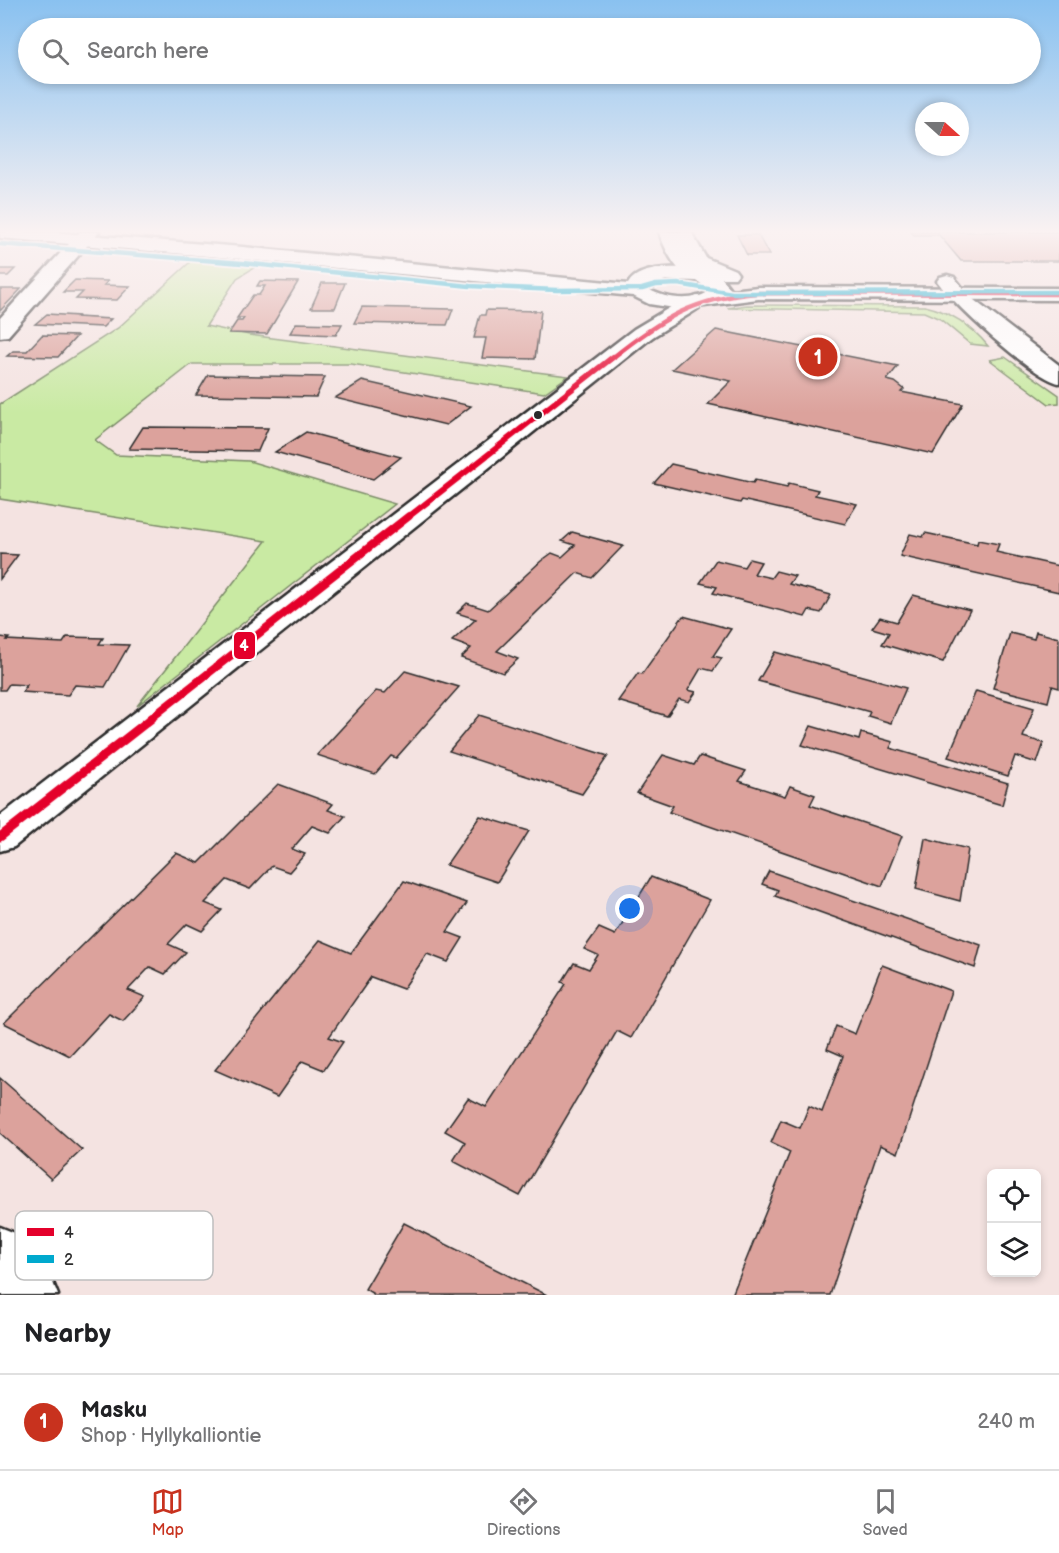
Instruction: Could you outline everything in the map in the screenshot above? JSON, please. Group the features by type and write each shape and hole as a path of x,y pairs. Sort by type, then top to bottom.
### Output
{"main road":[{"path":"0,331 35,292"},
{"path":"642,334 646,292"},
{"path":"664,292 670,302 699,292"},
{"path":"0,837 642,334 704,292"},
{"path":"956,292 1021,350 1059,376"},
{"path":"1031,292 1059,294"},
{"path":"0,1254 15,1274"},
{"path":"19,1280 30,1295"}],"green space":[{"path":"157,292 228,292 206,326 249,335 568,376 544,393 351,364 192,364 95,440 116,455 249,461 395,504 137,706 266,541 0,499 0,404 118,328"},
{"path":"747,305 925,306 960,320 988,346 970,344 940,319 924,312 727,308"},
{"path":"1005,357 1059,395 1059,403 1049,404 990,360"}],"building":[{"path":"0,292 18,292 0,311"},
{"path":"83,292 124,292 117,300 76,299"},
{"path":"261,292 292,292 267,334 229,333 237,321 242,321 244,318 237,318 253,295 259,295"},
{"path":"318,292 341,292 335,308 311,308"},
{"path":"362,307 453,309 447,325 354,323"},
{"path":"486,310 541,311 535,359 482,358 486,338 474,338 480,315 485,315"},
{"path":"47,314 111,319 103,327 35,324"},
{"path":"296,323 342,324 336,335 290,333"},
{"path":"716,330 898,366 887,380 895,382 904,389 901,392 963,404 933,454 708,404 731,381 672,369"},
{"path":"42,335 77,336 58,357 7,356 13,351 27,351"},
{"path":"208,375 325,377 316,397 196,395"},
{"path":"362,381 471,406 446,425 335,398"},
{"path":"143,427 268,428 258,451 129,449"},
{"path":"306,432 401,457 373,479 275,452"},
{"path":"671,464 753,483 755,480 787,487 789,483 818,490 815,495 857,504 845,524 742,500 740,503 654,483"},
{"path":"572,532 623,546 592,578 577,573 497,651 518,659 503,673 461,658 471,648 452,641 476,619 457,613 467,603 488,610 541,561 552,553 562,557 575,545 562,541"},
{"path":"925,533 977,544 978,540 999,544 996,552 1059,566 1059,592 900,556 910,534 923,537"},
{"path":"0,554 18,555 0,579"},
{"path":"749,559 761,562 754,574 771,578 776,571 795,576 789,584 831,595 821,613 809,610 805,617 713,593 717,587 700,583 716,560 744,567"},
{"path":"913,595 970,610 943,662 882,644 889,633 872,628 880,617 897,622"},
{"path":"683,616 731,629 713,656 722,658 713,671 701,668 688,690 696,692 689,702 679,699 667,716 618,701 638,673 642,674"},
{"path":"1036,632 1059,638 1059,688 1052,686 1048,702 993,688 1010,633 1034,639"},
{"path":"0,637 9,638 7,640 63,643 67,637 103,638 99,644 129,645 105,687 75,685 68,695 22,692 27,685 9,684 5,690 0,690"},
{"path":"775,652 906,688 891,723 868,716 870,712 758,681"},
{"path":"405,671 459,687 396,758 391,756 375,774 317,755 376,691 385,693"},
{"path":"976,691 1034,708 1023,737 1044,743 1037,763 1015,756 1008,776 948,757"},
{"path":"479,715 608,756 582,794 449,751"},
{"path":"811,726 859,740 861,733 893,742 890,748 1008,783 1002,805 802,745"},
{"path":"663,755 694,765 700,756 746,771 739,781 785,796 790,786 815,795 810,805 902,836 882,886 669,812 673,806 637,793"},
{"path":"278,784 333,804 328,810 345,816 330,833 312,826 292,849 305,854 289,872 272,866 250,889 227,880 205,903 222,910 202,931 187,924 168,944 186,952 165,974 150,967 128,990 145,997 123,1021 109,1014 70,1056 4,1023 176,853 199,863"},
{"path":"480,816 529,831 497,882 446,865"},
{"path":"925,838 968,849 960,901 916,889"},
{"path":"769,871 981,945 975,968 775,896 778,890 762,884"},
{"path":"651,877 710,900 631,1038 617,1031 520,1196 453,1161 465,1142 445,1131 468,1098 486,1107 566,984 562,982 574,963 589,969 598,955 584,949 599,928 615,935"},
{"path":"404,881 467,903 447,932 463,938 448,962 427,954 403,989 371,977 329,1037 343,1042 324,1070 302,1061 277,1097 215,1070 320,940 351,953"},
{"path":"882,965 951,991 898,1153 880,1145 830,1295 732,1295 790,1152 771,1143 781,1120 800,1128 809,1106 822,1112 843,1056 827,1049 836,1026 855,1034"},
{"path":"0,1078 82,1150 51,1179 0,1133"},
{"path":"404,1223 547,1295 375,1295 365,1289"}],"transit line":[{"name":"2","path":"729,292 917,292"},
{"name":"4","path":"0,837 642,334 671,316 696,304 740,294 1059,294"}],"place":[{"name":"Masku","path":"818,357"}]}
